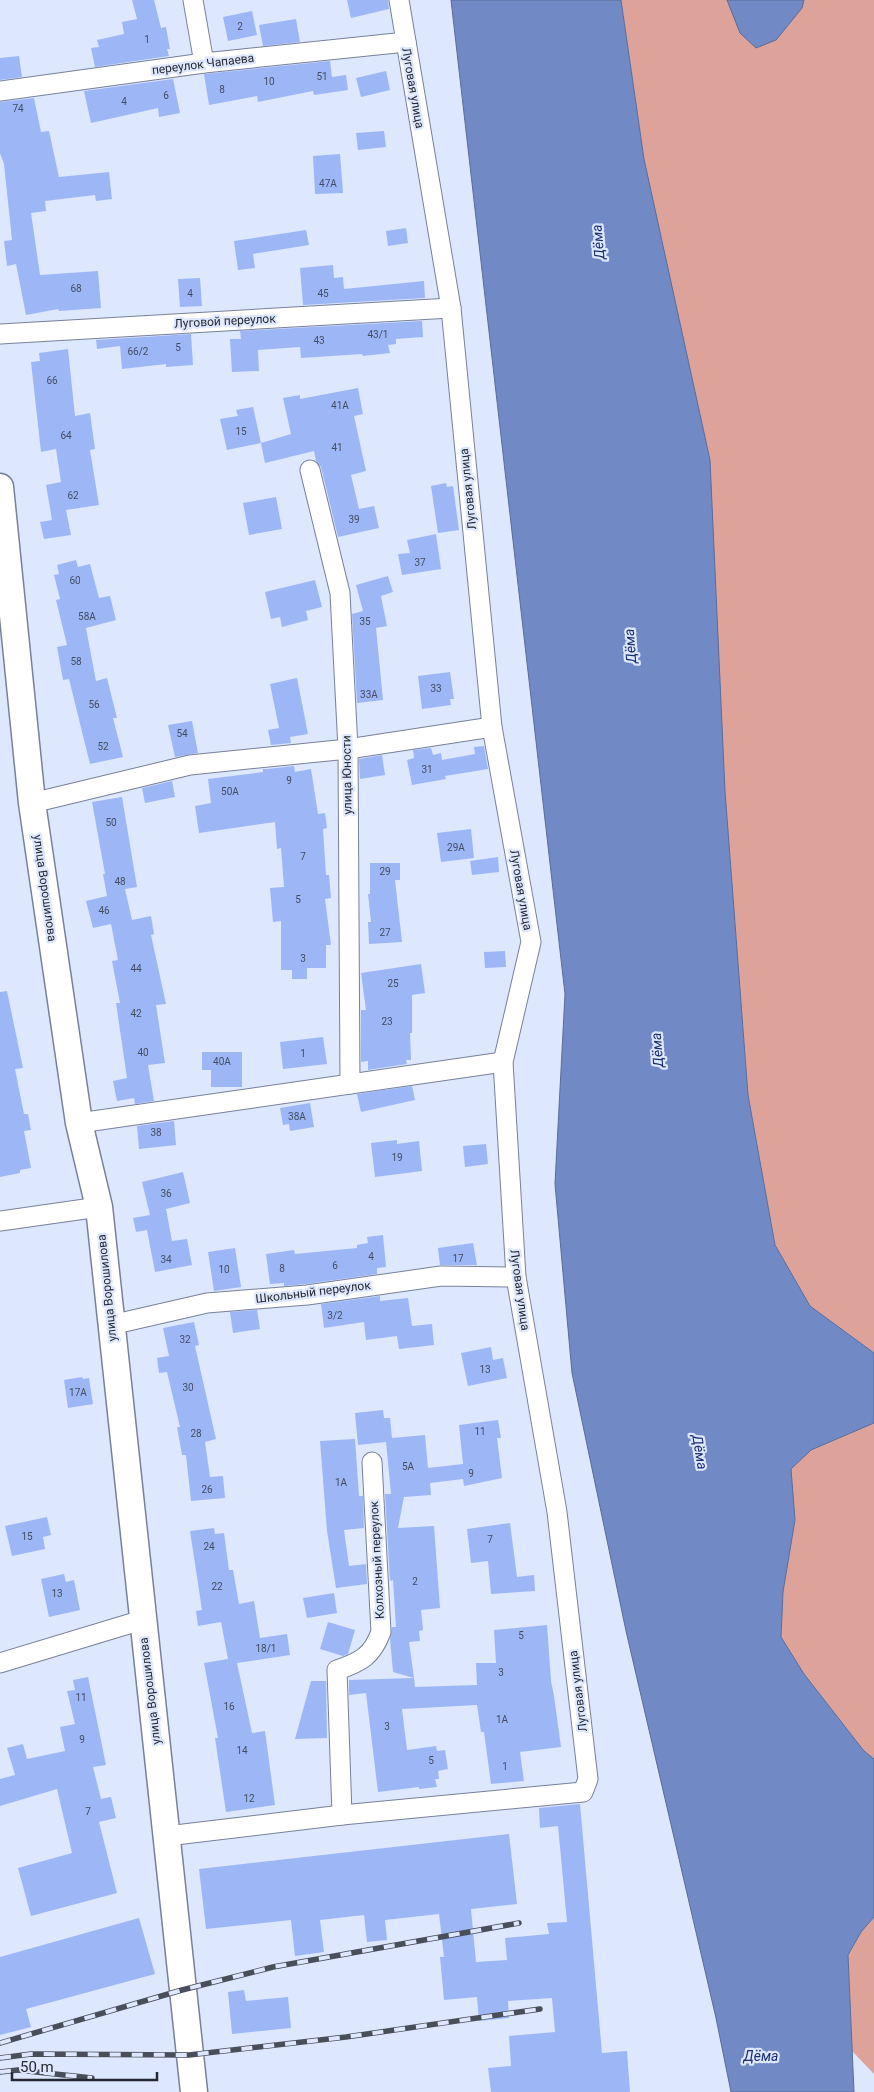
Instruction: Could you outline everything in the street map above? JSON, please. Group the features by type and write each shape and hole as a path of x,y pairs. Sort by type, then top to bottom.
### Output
{"street":[{"path":"193,0 204,63"},
{"name":"Луговая улица","path":"342,1815 583,1792 588,1779 557,1512 516,1277 503,1062 531,942 492,727 451,308 399,0"},
{"name":"переулок Чапаева","path":"0,91 204,63 406,42"},
{"name":"Луговой переулок","path":"0,334 451,308"},
{"name":"улица Юности","path":"310,470 340,593 348,749 350,1084"},
{"name":"улица Ворошилова","path":"0,487 32,803 79,1122 99,1207 194,2092"},
{"path":"32,803 190,765 348,749 492,727"},
{"path":"79,1122 503,1062"},
{"path":"0,1221 99,1207"},
{"name":"Школьный переулок","path":"112,1325 207,1303 307,1294 441,1276 516,1277"},
{"name":"Колхозный переулок","path":"342,1815 337,1670 355,1664 375,1649 381,1632 372,1462"},
{"path":"0,1663 142,1620"},
{"path":"167,1836 342,1815"}],"shaded area":[{"path":"621,0 874,0 874,1353 810,1306 775,1245 748,1095 725,791 644,159"},
{"path":"874,1423 874,1759 864,1751 804,1674 781,1637 783,1592 795,1520 790,1469 810,1450"},
{"path":"874,1917 874,2074 852,2051 848,1955 861,1932"}],"water":[{"name":"Дёма","path":"451,0 621,0 644,159 710,460 725,791 748,1095 775,1245 810,1306 874,1353 874,1423 811,1450 791,1469 795,1520 783,1592 781,1637 804,1674 864,1751 874,1759 874,1917 861,1932 848,1955 854,2092 731,2092 716,2018 626,1631 572,1373 555,1184 565,994"},
{"path":"727,0 804,0 802,8 776,40 756,48 740,33"}],"building":[{"path":"132,0 154,0 161,28 166,27 170,49 167,49 169,56 95,67 91,48 99,47 97,40 124,34 122,22 137,19"},
{"path":"347,0 388,0 389,9 351,18"},
{"path":"252,11 257,35 228,41 223,17"},
{"path":"296,19 300,42 263,46 259,25"},
{"path":"19,56 22,77 0,80 0,58"},
{"path":"330,61 332,77 346,75 348,90 314,95 313,91 258,102 257,96 209,105 204,74"},
{"path":"386,71 390,90 361,97 356,78"},
{"path":"173,79 180,113 159,117 158,108 91,123 84,91"},
{"path":"34,98 41,132 49,131 59,177 109,172 112,199 96,201 95,195 45,201 46,211 31,213 40,275 98,271 101,308 59,311 58,309 26,315 16,264 7,266 4,241 12,240 4,164 0,153 0,102"},
{"path":"384,131 386,147 358,150 356,133"},
{"path":"340,154 343,193 315,194 313,156"},
{"path":"406,228 408,243 388,246 386,231"},
{"path":"306,230 309,245 253,254 255,268 238,270 234,241"},
{"path":"333,265 334,278 343,277 344,289 424,281 425,298 303,305 300,268"},
{"path":"200,278 202,306 180,307 178,279"},
{"path":"422,321 423,337 396,339 396,344 388,345 390,353 301,358 300,347 258,350 259,371 232,372 230,339 241,339 240,331"},
{"path":"191,334 193,365 166,367 166,364 122,369 120,346 97,349 96,340"},
{"path":"68,349 75,416 90,413 95,449 90,450 99,505 66,510 71,535 44,539 40,522 52,520 46,485 61,482 56,449 41,452 31,362 40,361 39,353"},
{"path":"358,388 363,414 354,416 366,471 351,475 359,509 374,506 379,528 338,537 321,467 316,461 314,451 265,463 261,443 291,434 283,398 300,395 300,399"},
{"path":"253,407 261,443 227,450 220,419 238,416 236,410"},
{"path":"446,483 447,487 453,486 459,530 438,533 431,486"},
{"path":"276,497 282,529 249,535 243,503"},
{"path":"436,534 441,569 402,575 398,554 410,553 407,540"},
{"path":"76,560 78,567 90,564 99,598 110,596 116,620 86,628 96,681 107,678 117,718 113,718 123,757 90,764 69,679 63,680 57,647 67,645 56,600 60,599 54,575 59,574 57,565"},
{"path":"388,576 393,592 381,596 387,626 376,628 383,700 357,703 352,614 363,611 356,585"},
{"path":"315,580 322,607 306,611 308,620 282,627 280,617 271,619 265,592"},
{"path":"450,672 454,699 450,699 451,705 422,709 418,676"},
{"path":"297,678 308,734 290,737 291,743 271,745 268,730 279,728 270,684"},
{"path":"192,721 198,753 175,757 168,725"},
{"path":"484,746 488,769 445,776 446,779 412,785 407,760 414,758 413,750 431,748 433,755 441,753 442,760 475,754 474,747"},
{"path":"382,755 385,775 360,779 359,759"},
{"path":"294,766 295,772 311,769 318,814 325,813 327,828 323,829 326,875 329,875 331,898 325,899 331,945 326,945 326,968 307,968 307,979 292,979 292,970 281,970 281,921 273,922 270,888 284,887 281,848 277,849 275,822 199,833 195,806 211,803 208,779 263,772 263,769"},
{"path":"172,781 175,797 145,803 142,788"},
{"path":"122,797 137,887 125,889 132,920 151,916 154,934 151,935 166,1004 156,1005 165,1063 148,1065 154,1101 135,1104 134,1098 117,1101 113,1081 127,1078 116,1003 120,1003 112,961 118,960 111,924 93,928 86,901 107,896 92,802"},
{"path":"471,829 474,858 441,862 437,833"},
{"path":"498,857 499,872 472,875 470,861"},
{"path":"370,863 400,863 400,880 395,880 402,942 369,944 368,922 371,922 368,894 370,894"},
{"path":"505,951 506,967 485,968 484,952"},
{"path":"421,964 425,993 412,995 411,1060 406,1060 407,1064 368,1070 368,1061 361,1062 361,1010 366,1010 361,973"},
{"path":"7,991 23,1068 15,1069 24,1114 28,1114 31,1130 24,1131 31,1168 20,1170 20,1173 0,1177 0,992"},
{"path":"323,1037 327,1064 283,1069 280,1042"},
{"path":"202,1052 242,1052 242,1087 211,1087 211,1070 202,1070"},
{"path":"412,1086 415,1100 361,1112 357,1094"},
{"path":"310,1103 314,1127 290,1131 289,1124 283,1125 280,1108"},
{"path":"174,1121 176,1145 139,1149 137,1126"},
{"path":"397,1140 397,1144 419,1141 422,1171 375,1177 371,1143"},
{"path":"486,1144 488,1164 465,1167 463,1146"},
{"path":"183,1172 190,1203 166,1209 172,1241 187,1239 192,1265 155,1272 147,1230 136,1232 133,1218 150,1215 142,1182"},
{"path":"383,1235 386,1267 377,1268 377,1274 306,1284 284,1286 284,1283 270,1284 266,1254 294,1250 295,1254 357,1248 357,1245 368,1243 367,1237"},
{"path":"473,1243 477,1265 440,1265 438,1248"},
{"path":"235,1248 241,1287 214,1291 208,1252"},
{"path":"380,1296 380,1301 408,1298 412,1326 432,1324 434,1345 399,1349 397,1336 366,1340 364,1322 324,1328 321,1304"},
{"path":"257,1310 260,1329 233,1333 230,1312"},
{"path":"194,1322 199,1345 195,1346 216,1439 205,1442 210,1477 223,1476 225,1498 191,1501 186,1455 182,1455 177,1427 180,1427 167,1372 159,1373 157,1358 169,1356 163,1328"},
{"path":"491,1347 493,1360 503,1358 507,1378 468,1386 461,1353"},
{"path":"82,1377 83,1379 89,1378 93,1404 68,1408 64,1380"},
{"path":"383,1410 384,1418 390,1418 392,1438 425,1435 428,1468 463,1464 459,1425 498,1420 501,1438 497,1438 502,1478 464,1486 463,1479 430,1483 431,1495 404,1497 398,1528 434,1526 440,1608 421,1610 423,1630 419,1631 420,1641 409,1642 414,1678 393,1672 390,1639 392,1627 396,1627 393,1580 390,1581 385,1494 391,1494 386,1442 358,1445 355,1413"},
{"path":"355,1439 359,1496 363,1496 364,1528 344,1530 349,1566 366,1564 367,1584 336,1588 327,1531 320,1441"},
{"path":"47,1517 51,1535 43,1537 45,1549 12,1556 5,1526"},
{"path":"510,1523 517,1577 534,1575 535,1591 491,1594 488,1561 471,1563 467,1529"},
{"path":"214,1528 215,1534 224,1533 229,1570 233,1570 239,1604 254,1601 260,1638 287,1634 290,1655 237,1663 252,1733 265,1731 275,1805 226,1812 215,1738 218,1738 204,1663 228,1659 221,1622 198,1626 196,1611 202,1610 190,1531"},
{"path":"64,1574 66,1582 74,1580 80,1610 49,1617 41,1579"},
{"path":"334,1593 337,1613 307,1618 303,1598"},
{"path":"328,1622 355,1630 348,1654 343,1656 320,1649"},
{"path":"547,1625 551,1681 561,1747 520,1752 524,1781 491,1784 484,1732 481,1732 477,1705 402,1709 407,1750 436,1746 437,1751 445,1750 448,1769 438,1771 439,1779 435,1779 437,1787 419,1789 419,1787 378,1792 366,1693 349,1695 349,1680 414,1678 415,1687 477,1685 476,1663 496,1663 494,1630"},
{"path":"88,1677 106,1765 93,1767 101,1799 111,1797 116,1818 99,1822 117,1893 31,1916 18,1868 72,1853 57,1789 0,1806 0,1779 15,1775 7,1748 23,1744 27,1759 65,1751 60,1727 75,1724 67,1691 75,1690 73,1680"},
{"path":"311,1681 326,1681 327,1738 295,1739"},
{"path":"580,1804 602,2053 627,2051 630,2092 491,2092 488,2068 511,2066 509,2036 555,2032 552,1998 508,2001 509,2018 479,2021 477,1997 444,2000 440,1957 444,1957 439,1914 385,1920 387,1940 367,1942 364,1915 320,1920 324,1952 295,1956 291,1920 206,1929 199,1869 509,1834 517,1904 471,1909 476,1962 507,1960 505,1938 549,1934 547,1923 567,1922 558,1826 540,1828 539,1808"},
{"path":"139,1918 155,1974 26,2009 31,2027 0,2035 0,1957"},
{"path":"244,1990 246,2001 288,1997 291,2028 232,2034 228,1992"}],"railway":[{"path":"0,2043 182,1990 273,1967 519,1923"},
{"path":"0,2058 31,2054 189,2055 346,2037 540,2009"},
{"path":"0,2072 18,2070 92,2078"}]}
